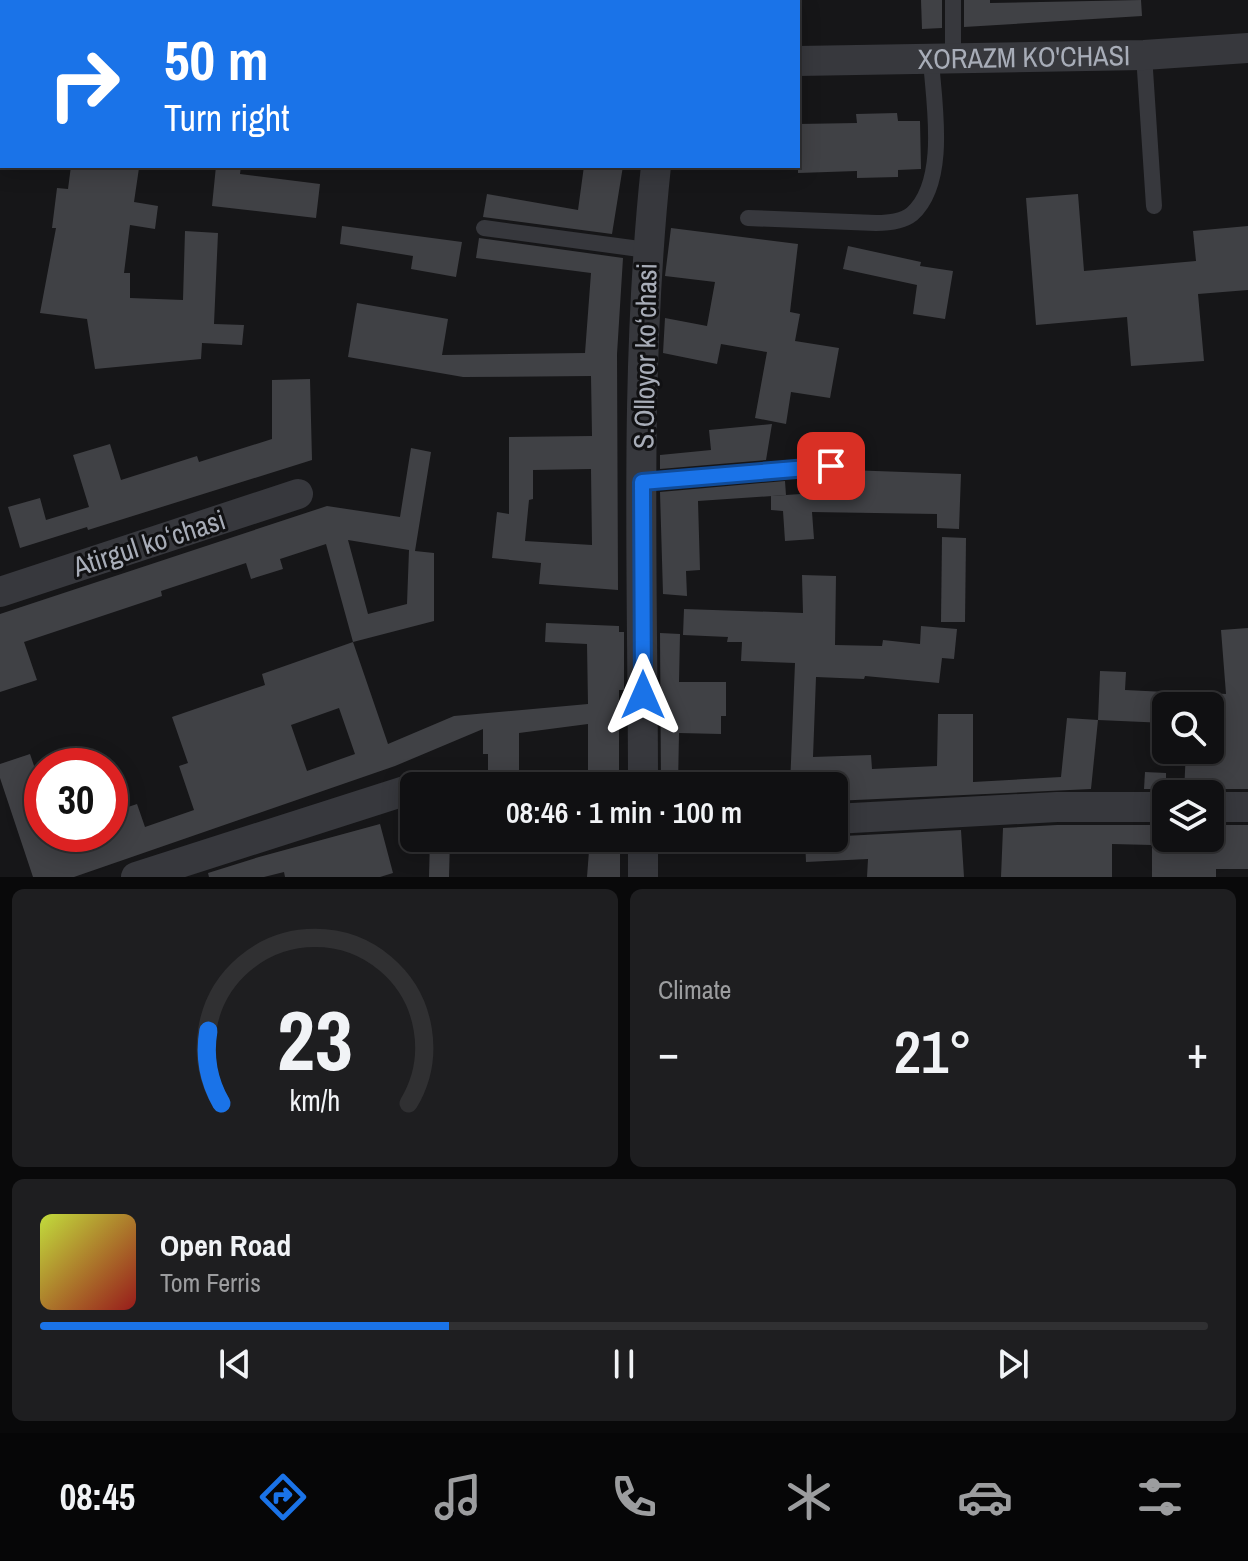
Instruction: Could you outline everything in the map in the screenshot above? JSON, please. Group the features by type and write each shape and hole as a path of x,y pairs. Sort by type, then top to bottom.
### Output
{"street":[{"name":"XORAZM KO'CHASI","path":"800,61 1144,55 1248,48"},
{"name":"S.Olloyor koʻchasi","path":"643,772 642,482 647,250 656,168"},
{"name":"Atirgul koʻchasi","path":"0,592 298,494"},
{"path":"136,877 400,793"},
{"path":"848,818 1057,807 1152,807"},
{"path":"1224,807 1248,807"},
{"path":"643,852 643,877"}],"lane":[{"path":"748,218 894,223 912,214 928,190 937,143 942,60 953,0"},
{"path":"1144,55 1154,206"},
{"path":"484,228 647,250"},
{"path":"642,482 831,466"}],"building":[{"path":"921,0 942,0 942,28 922,29"},
{"path":"964,0 990,0 990,3 1141,0 1142,16 964,27"},
{"path":"897,113 898,121 920,121 921,169 898,170 898,177 857,178 857,171 798,173 800,124 857,123 856,114"},
{"path":"71,168 139,168 134,202 158,206 155,229 130,225 124,273 130,273 130,298 183,300 185,231 218,233 214,324 244,325 242,345 202,343 201,359 95,369 87,319 40,313 56,228 52,228 57,188 68,189"},
{"path":"216,168 241,168 240,174 320,184 316,218 212,206"},
{"path":"584,168 623,168 612,234 483,217 487,194 578,210"},
{"path":"1078,194 1084,271 1196,261 1193,231 1248,226 1248,290 1198,294 1204,361 1131,366 1127,317 1036,325 1026,198"},
{"path":"342,226 462,242 456,277 411,269 413,256 340,244"},
{"path":"671,228 798,244 790,312 800,314 795,341 839,348 830,398 791,392 786,424 755,418 767,352 721,344 717,364 663,353 665,318 707,326 715,282 665,276"},
{"path":"479,238 623,258 617,354 618,590 539,584 541,563 492,558 497,512 509,514 509,437 592,436 591,376 463,377 348,357 357,303 448,319 442,355 585,353 591,273 476,258","holes":["591,469 592,545 525,541 529,500 533,499 533,470"]},
{"path":"848,246 921,262 920,266 953,271 945,319 913,314 917,285 843,269"},
{"path":"310,379 312,460 20,548 8,507 40,498 46,520 89,507 73,455 110,444 121,480 197,456 199,462 272,439 272,380"},
{"path":"772,424 766,460 660,469 660,455 711,450 709,430"},
{"path":"411,448 431,452 415,551 434,553 434,621 353,642 326,544 280,559 283,569 251,579 246,563 161,591 162,596 24,642 37,680 0,692 0,614 327,506 400,517","holes":["348,540 409,550 407,604 368,614"]},
{"path":"847,470 961,474 959,529 937,528 937,514 812,512 814,539 785,541 783,511 771,510 771,496 846,491"},
{"path":"785,481 786,495 698,501 700,570 686,571 687,596 663,594 660,492"},
{"path":"942,537 966,538 965,622 941,622"},
{"path":"802,575 836,576 835,645 882,646 883,640 920,644 921,626 957,629 954,659 942,658 939,683 865,676 864,679 816,677 813,757 871,755 872,769 937,766 938,714 973,714 973,782 1061,777 1067,718 1098,720 1091,789 848,800 848,772 791,772 795,663 741,661 742,642 727,642 728,637 683,635 684,609 803,613"},
{"path":"546,623 619,626 619,632 624,632 624,690 619,690 619,701 625,700 625,719 619,719 619,772 588,772 588,724 519,733 519,772 488,772 488,754 483,754 483,729 395,766 74,877 33,877 25,852 128,852 128,807 137,804 145,827 194,810 179,766 188,763 172,717 265,685 262,674 353,642 388,744 454,716 588,704 587,644 545,642","holes":["339,708 355,754 307,771 291,725"]},
{"path":"1248,628 1248,789 1224,789 1224,780 1185,780 1185,764 1224,764 1226,694 1221,630"},
{"path":"660,633 680,634 679,682 726,682 726,716 721,716 721,734 679,733 678,772 661,772"},
{"path":"1100,671 1126,672 1125,690 1166,692 1152,692 1152,722 1098,720"},
{"path":"24,756 24,850 0,778 0,764"},
{"path":"1145,772 1166,773 1166,780 1152,780 1152,789 1144,789"},
{"path":"380,824 393,873 380,877 285,877 284,872 264,877 209,877 208,873 259,857"},
{"path":"1152,825 1152,845 1112,844 1112,877 1001,877 1003,828"},
{"path":"1224,825 1248,825 1248,869 1216,869 1216,877 1152,877 1152,852 1224,852"},
{"path":"961,830 964,877 867,877 868,859 806,862 806,852 848,852 848,836"},
{"path":"430,852 450,852 449,877 429,877"},
{"path":"589,852 620,852 620,877 587,877"}],"route":[{"path":"643,695 642,482 831,466"}]}
